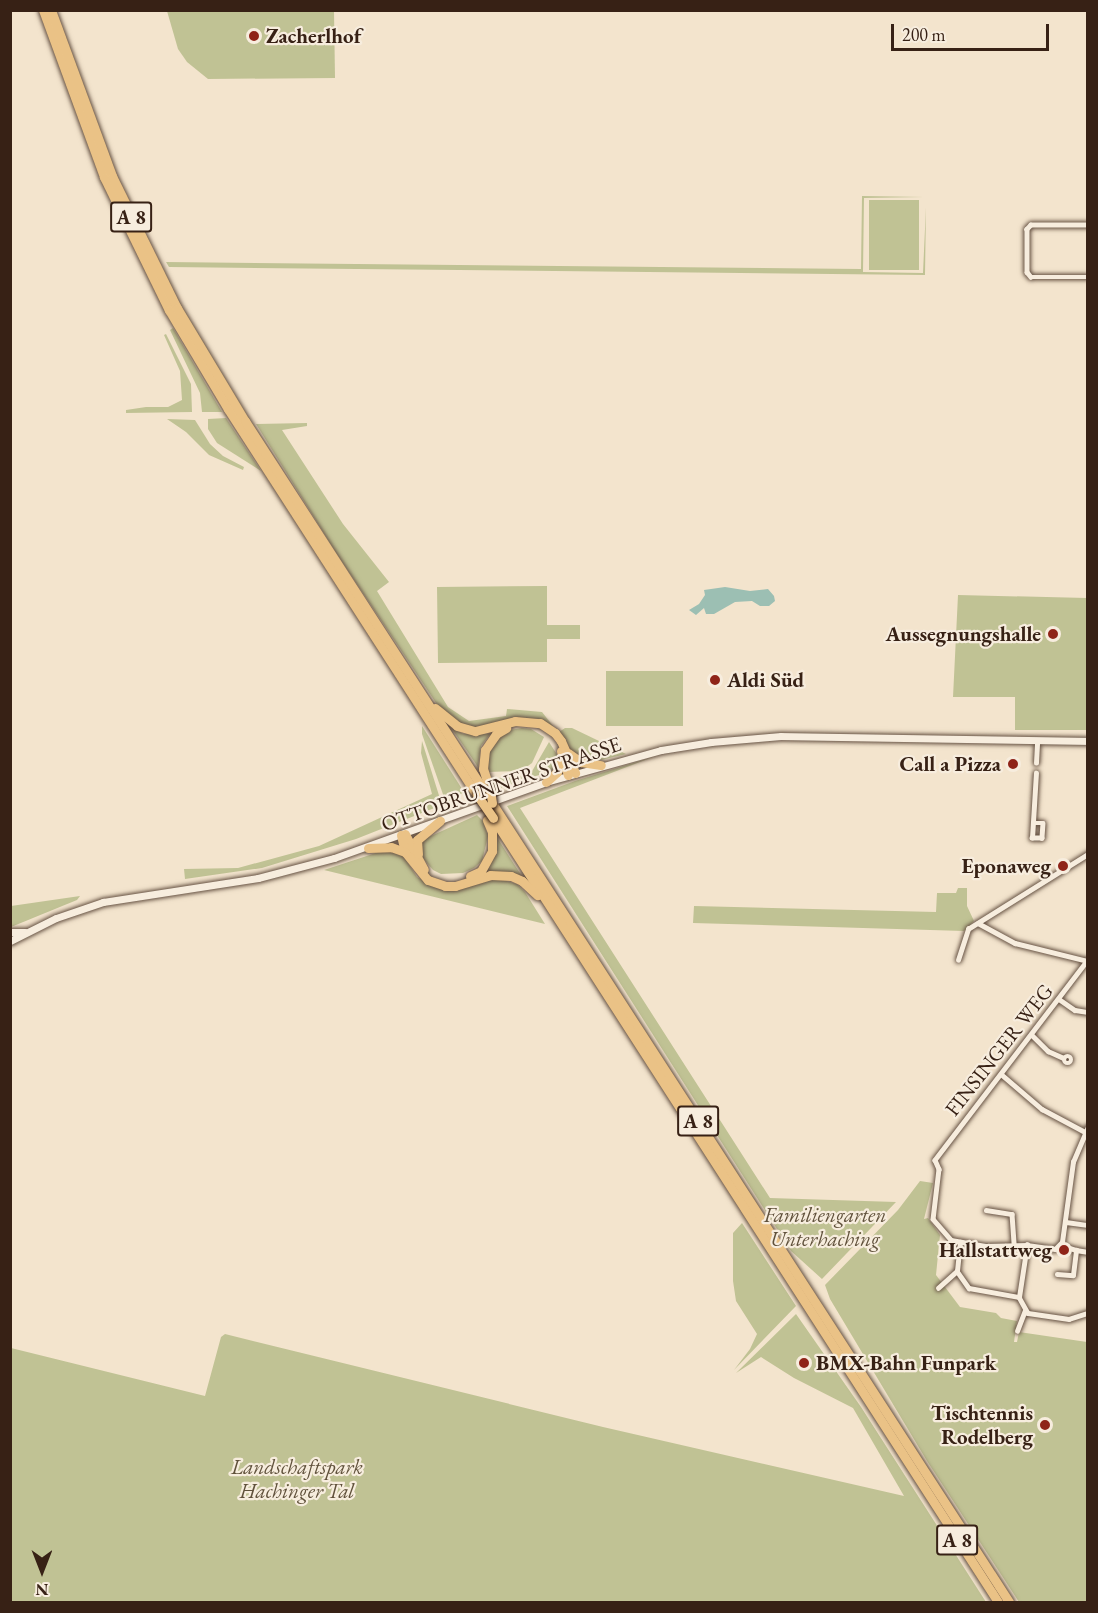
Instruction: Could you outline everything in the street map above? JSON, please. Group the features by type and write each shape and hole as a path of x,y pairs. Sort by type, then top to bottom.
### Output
{"highway":[{"name":"A 8","path":"43,10 86,132 132,238 174,319 414,683 494,818 571,940 1009,1602"},
{"name":"A 8","path":"51,10 93,129 144,244 233,409"},
{"name":"A 8","path":"241,421 480,792 492,803 494,818 802,1290"},
{"path":"414,683 440,714 467,730 483,731 508,722 533,721 547,726 555,733 572,774"},
{"path":"480,792 485,750 491,739 501,730 516,725 538,726 554,738 564,753 581,762 601,765"},
{"path":"546,782 557,772 564,753"},
{"path":"403,835 428,873 441,880 459,880 481,871 492,851 494,818"},
{"path":"419,862 417,840 440,821"},
{"path":"403,835 405,852"},
{"path":"368,848 397,848 405,852 422,875 445,886 465,884 482,877 500,874 522,881 537,895 559,929 571,940"},
{"name":"A 8","path":"813,1306 998,1602"}],"main road":[{"name":"OTTOBRUNNER STRASSE","path":"10,941 56,918 103,902 258,878 368,848 546,782 601,765 703,743 781,736 1088,741"},
{"path":"10,932 27,932"}],"street":[{"path":"1088,225 1031,225 1028,229 1027,261 1028,275 1031,277 1088,277"},
{"path":"1036,741 1036,763"},
{"path":"1035,823 1036,773"},
{"path":"958,960 966,932 1088,854"},
{"path":"978,923 1016,943 1087,961"},
{"name":"FINSINGER WEG","path":"960,1242 947,1238 933,1219 939,1169 935,1160 1087,961"},
{"path":"1059,999 1075,1010 1088,1012"},
{"path":"1032,1035 1048,1051 1064,1058"},
{"path":"1002,1074 1042,1109 1086,1130 1073,1162 1066,1203 1066,1222 1060,1245"},
{"path":"986,1210 1012,1214 1014,1244"},
{"path":"1066,1222 1088,1225"},
{"path":"1018,1297 969,1288 957,1271 960,1242 986,1246 1014,1244 1052,1249 1060,1245 1088,1252"},
{"path":"1017,1331 1025,1310 1018,1297 1027,1245"},
{"path":"1057,1274 1073,1275 1076,1250"},
{"path":"938,1288 957,1271"},
{"path":"1025,1310 1069,1319 1088,1313"}],"green space":[{"name":"Zacherlhof","path":"167,11 334,11 335,78 208,79 187,62 178,49"},
{"path":"862,196 924,197 864,198 863,272 923,273 926,207 925,275 169,267 166,262 861,269"},
{"path":"869,200 919,200 919,270 869,270"},
{"path":"173,328 222,412 202,412 200,393 170,330"},
{"path":"166,334 191,384 192,412 126,413 126,410 146,407 168,407 182,400 180,371 164,335"},
{"path":"226,418 261,471 217,443 208,429 208,419"},
{"path":"167,419 195,420 210,444 223,456 244,467 243,470 209,455 186,432"},
{"path":"307,423 307,426 282,430 343,524 389,582 377,591 448,707 469,721 506,716 507,709 542,712 553,726 541,721 468,729 442,712 335,551 256,424"},
{"path":"547,586 547,625 580,625 580,639 547,639 547,662 438,663 437,587"},
{"path":"958,595 1087,598 1087,730 1015,730 1015,697 953,697"},
{"path":"606,671 683,671 683,726 606,726"},
{"path":"422,726 464,792 446,803 422,734"},
{"path":"565,728 572,728 626,754 601,760 579,758 569,749 559,732"},
{"path":"452,729 464,734 490,734 481,746 478,767"},
{"path":"531,729 544,737 532,763 521,771 488,772 489,751 494,740 510,730"},
{"path":"422,741 442,805 356,839 262,868 185,879 184,869 238,868 319,846 432,794 421,753"},
{"path":"549,742 558,756 556,766 551,771 497,789 491,779 519,777 531,773"},
{"name":"Familiengarten Unterhaching","path":"653,757 520,808 770,1198 896,1202 822,1279 791,1251 507,806 575,781"},
{"path":"477,815 483,821 488,836 482,861 463,873 441,874 433,870 421,856 420,841"},
{"path":"496,836 523,878 483,874 496,853"},
{"path":"382,851 396,851 404,857 417,877 436,887 496,878 517,884 525,892 545,924 324,870"},
{"path":"958,888 967,888 967,906 974,921 964,931 693,923 694,906 936,912 937,893 956,893"},
{"path":"80,896 77,900 11,927 11,906"},
{"path":"920,1181 933,1183 924,1219 928,1218 940,1235 936,1275 960,1307 996,1313 1001,1318 1017,1321 1014,1342 1017,1342 1019,1332 1087,1342 1087,1602 1019,1602 927,1461 830,1299 825,1285 898,1210"},
{"path":"742,1223 796,1306 734,1370 750,1349 757,1334 736,1301 733,1281 733,1233"},
{"name":"Landschaftspark Hachinger Tal","path":"796,1314 861,1407 986,1602 11,1602 11,1348 205,1396 221,1337 225,1334 603,1427 904,1496 853,1408 794,1378 761,1357 736,1373"}],"water":[{"path":"725,587 750,591 768,589 775,601 769,606 760,606 752,601 735,602 714,614 706,614 704,608 696,615 689,610 699,604 705,595 704,590"}],"place":[{"name":"Zacherlhof","path":"254,36"},
{"name":"Aussegnungshalle","path":"1053,634"},
{"name":"Aldi Süd","path":"715,680"},
{"name":"Call a Pizza","path":"1013,764"},
{"name":"Eponaweg","path":"1063,866"},
{"name":"Hallstattweg","path":"1064,1250"},
{"name":"BMX-Bahn Funpark","path":"804,1363"},
{"name":"Tischtennis Rodelberg","path":"1045,1425"}]}
